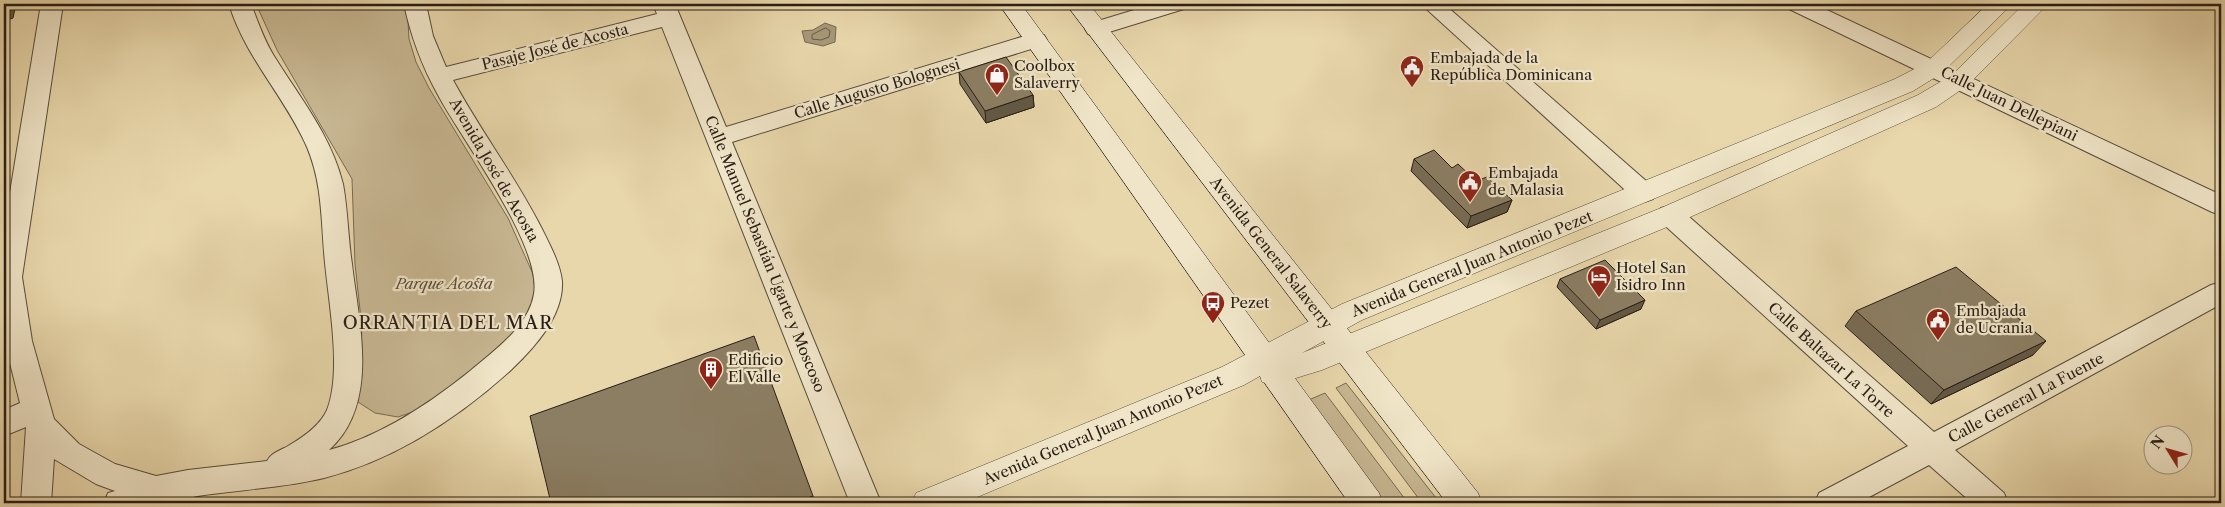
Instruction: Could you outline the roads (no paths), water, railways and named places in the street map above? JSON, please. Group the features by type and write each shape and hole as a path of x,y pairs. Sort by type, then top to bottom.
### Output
{"street":[{"path":"36,503 38,417 18,341 9,277 52,4"},
{"name":"Avenida José de Acosta","path":"240,4 250,31 308,127 324,160 329,180 346,350 345,395 340,412 332,426 318,442 302,454 278,466 248,476"},
{"name":"Avenida José de Acosta","path":"119,503 154,489 332,462 378,445 409,430 462,394 487,375 533,329 541,314 547,295 547,272 532,231 440,76 422,35 415,4"},
{"path":"1010,4 1367,503"},
{"name":"Avenida General Salaverry","path":"1077,4 1466,503"},
{"path":"1096,28 1176,4"},
{"path":"1432,4 1644,192"},
{"name":"Calle Juan Dellepiani","path":"1797,4 2221,206"},
{"name":"Avenida General Juan Antonio Pezet","path":"928,503 1233,376 1269,367 1311,362 1336,337 1352,312 1904,85 1934,68 2001,4"},
{"name":"Avenida General Juan Antonio Pezet","path":"1336,337 1670,215 1926,101 1960,80 2037,4"},
{"name":"Pasaje José de Acosta","path":"440,76 667,11"},
{"name":"Calle Manuel Sebastián Ugarte y Moscoso","path":"667,11 866,503"},
{"name":"Calle Augusto Bolognesi","path":"718,138 1036,40"},
{"name":"Calle Baltazar La Torre","path":"1670,215 1993,503"},
{"name":"Calle General La Fuente","path":"1830,503 2221,292"},
{"name":"Avenida José de Acosta","path":"340,412 344,431 347,435 358,439 385,437 409,430"},
{"path":"4,424 38,417"},
{"name":"Avenida José de Acosta","path":"38,417 68,453 76,458 107,475 154,489"}],"water":[{"path":"825,23 836,27 835,42 823,46 805,42 802,31 813,30"}],"place":[{"name":"Embajada de la República Dominicana","path":"1412,88"},
{"name":"Coolbox Salaverry","path":"997,96"},
{"name":"Embajada de Malasia","path":"1470,203"},
{"name":"Hotel San Isidro Inn","path":"1599,298"},
{"name":"Pezet","path":"1213,324"},
{"name":"Embajada de Ucrania","path":"1938,341"},
{"name":"Edificio El Valle","path":"711,390"}],"district":[{"name":"ORRANTIA DEL MAR","path":"448,323"}],"park label":[{"name":"Parque Acosta","path":"444,284"}]}
